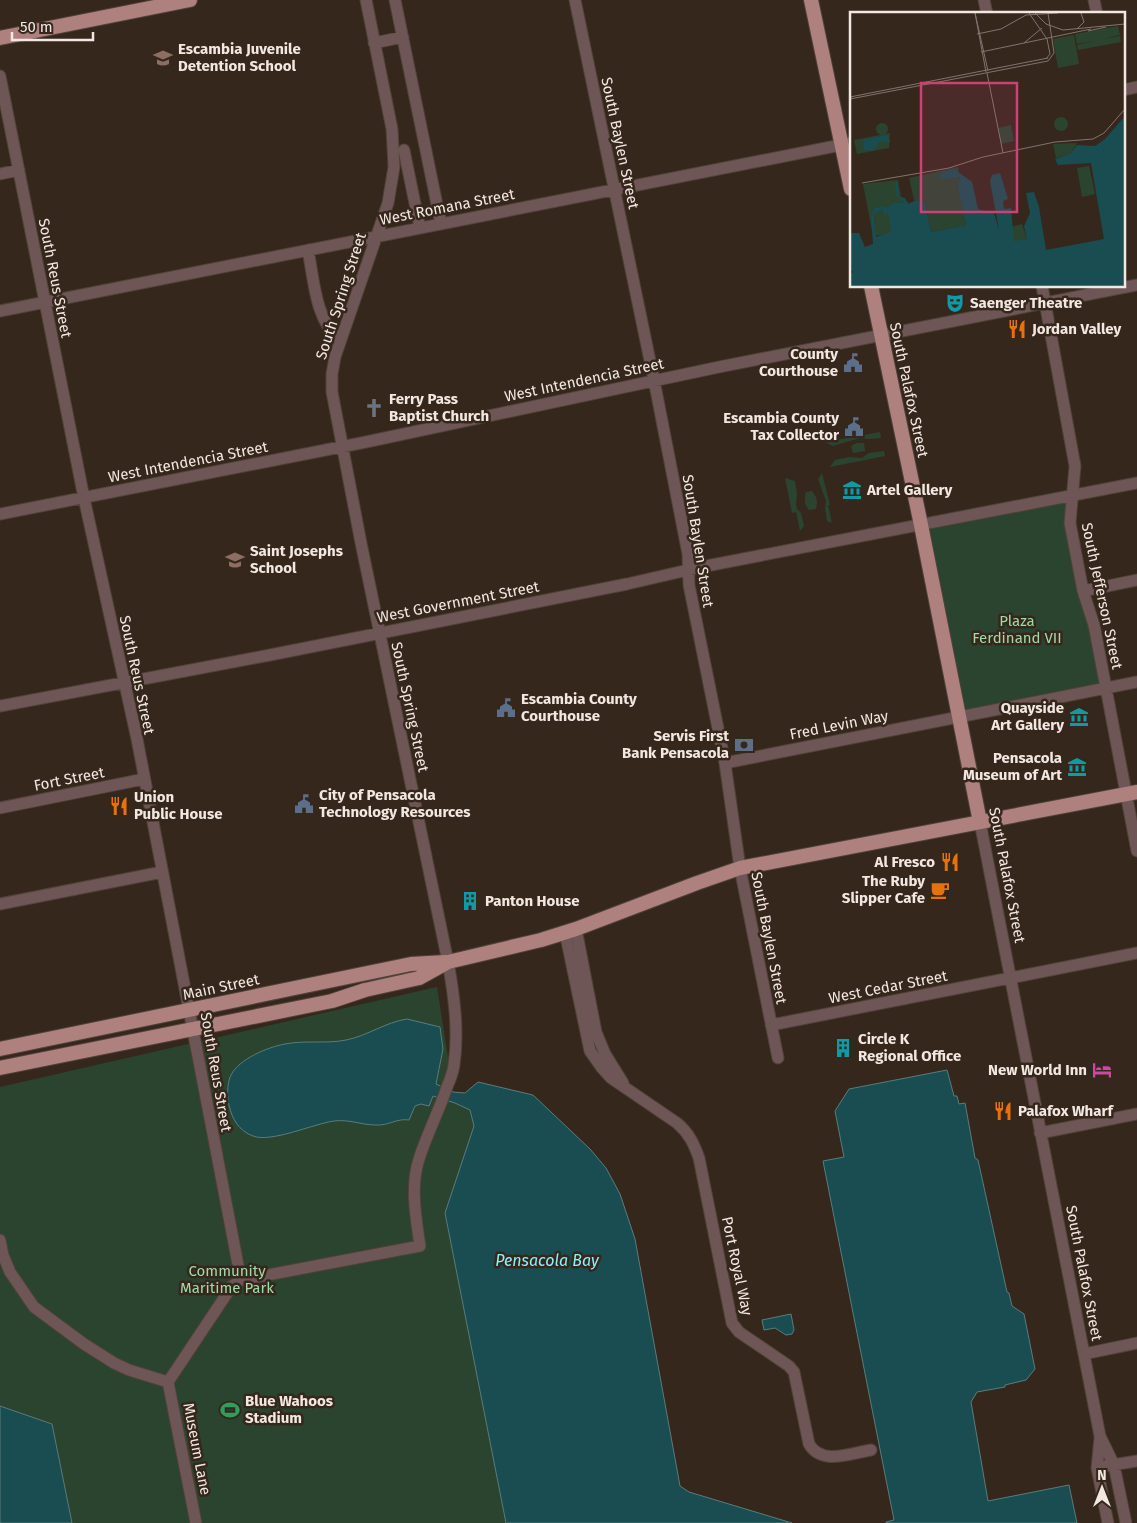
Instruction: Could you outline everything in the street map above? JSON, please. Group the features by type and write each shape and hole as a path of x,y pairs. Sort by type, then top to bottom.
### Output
{"main road":[{"path":"0,38 190,0"},
{"path":"812,0 846,144 850,180"},
{"name":"South Palafox Street","path":"871,288 980,822"},
{"path":"0,1068 332,1001 365,990 419,978 448,962 571,931 740,868 1131,793"},
{"name":"Main Street","path":"0,1049 412,964 448,962"}],"street":[{"name":"South Spring Street","path":"366,0 392,129 420,228"},
{"path":"395,0 441,224"},
{"name":"South Baylen Street","path":"575,0 688,554 689,585 725,763 740,868 778,1058"},
{"path":"374,43 403,37"},
{"name":"South Reus Street","path":"0,76 84,498 144,779 241,1280"},
{"path":"1124,90 1137,87"},
{"name":"West Romana Street","path":"0,311 846,144"},
{"path":"399,150 425,146"},
{"name":"South Spring Street","path":"241,1280 420,1246 416,1216 415,1180 419,1160 454,1067 456,1052 455,997 332,392 332,374 340,340 390,194 399,150"},
{"path":"0,174 18,170"},
{"path":"308,250 321,316 326,326 340,340"},
{"name":"West Intendencia Street","path":"1124,288 1137,285"},
{"name":"South Jefferson Street","path":"1042,288 1075,466 1070,523 1083,591 1094,625 1105,688 1131,793 1137,852"},
{"name":"West Intendencia Street","path":"0,514 342,447 654,380 1122,288"},
{"name":"West Government Street","path":"0,706 124,681 197,669 689,570 1137,483"},
{"path":"1083,591 1137,580"},
{"name":"Fred Levin Way","path":"725,763 1137,682"},
{"name":"Fort Street","path":"0,808 144,779"},
{"name":"South Palafox Street","path":"980,822 1100,1436 1114,1465 1126,1523"},
{"path":"0,904 162,872"},
{"name":"Port Royal Way","path":"571,931 590,1027 590,1051 605,1072 677,1123 694,1144 699,1158 732,1323 739,1332 789,1366 794,1372 810,1444 818,1455 829,1457 871,1450"},
{"name":"West Cedar Street","path":"771,1025 1137,953"},
{"name":"Port Royal Way","path":"590,1027 623,1084"},
{"path":"590,1051 602,1047"},
{"path":"1040,1133 1137,1114"},
{"path":"0,1240 3,1255 10,1272 34,1307 84,1344 114,1363 168,1382 232,1286 241,1280"},
{"name":"South Palafox Street","path":"1084,1354 1137,1343"},
{"name":"Museum Lane","path":"168,1382 196,1523"},
{"name":"South Palafox Street","path":"1100,1436 1097,1468 1108,1523"},
{"path":"1097,1468 1137,1460"}],"green space":[{"path":"880,432 881,438 860,438 833,446 825,442"},
{"path":"857,443 864,443 865,451 853,453 851,446"},
{"path":"884,451 885,456 830,467 835,460 849,457 862,458 869,453"},
{"path":"822,473 830,505 828,505 832,523 827,521 826,501 818,479"},
{"path":"785,478 795,481 797,509 801,513 804,526 800,531 796,512 792,513"},
{"path":"812,491 817,499 817,506 816,509 809,510 805,504 805,497 806,492"},
{"name":"Plaza Ferdinand VII","path":"1073,495 1070,523 1105,688 958,716 921,525"},
{"name":"Community Maritime Park","path":"437,987 455,1102 470,1110 474,1126 445,1213 506,1523 72,1523 52,1424 0,1406 0,1087"}],"water":[{"name":"Pensacola Bay","path":"407,1019 440,1027 443,1049 436,1084 453,1092 465,1093 478,1082 533,1095 590,1149 606,1168 620,1194 635,1239 680,1486 689,1492 792,1523 506,1523 445,1213 474,1126 470,1110 433,1096 429,1106 421,1104 415,1106 409,1120 400,1120 380,1125 334,1121 281,1135 261,1137 248,1134 240,1128 232,1115 228,1102 228,1086 235,1069 247,1059 263,1051 300,1042 346,1040"},
{"path":"947,1070 954,1096 957,1096 959,1104 965,1103 975,1158 978,1160 1007,1292 1009,1293 1012,1306 1024,1314 1035,1369 1026,1380 1005,1385 1005,1387 977,1392 971,1402 988,1501 1069,1485 1077,1523 886,1523 894,1520 823,1161 844,1157 835,1111 849,1089"},
{"path":"791,1314 794,1330 792,1334 786,1335 775,1328 764,1330 762,1320"},
{"path":"0,1406 52,1424 72,1523 0,1523"}],"place":[{"name":"Escambia Juvenile Detention School","path":"163,58"},
{"name":"Saenger Theatre","path":"955,303"},
{"name":"Jordan Valley","path":"1017,329"},
{"name":"County Courthouse","path":"853,363"},
{"name":"Ferry Pass Baptist Church","path":"374,408"},
{"name":"Escambia County Tax Collector","path":"854,427"},
{"name":"Artel Gallery","path":"852,490"},
{"name":"Saint Josephs School","path":"235,560"},
{"name":"Escambia County Courthouse","path":"506,708"},
{"name":"Quayside Art Gallery","path":"1079,717"},
{"name":"Servis First Bank Pensacola","path":"744,745"},
{"name":"Pensacola Museum of Art","path":"1077,767"},
{"name":"City of Pensacola Technology Resources","path":"304,804"},
{"name":"Union Public House","path":"119,806"},
{"name":"Al Fresco","path":"950,862"},
{"name":"The Ruby Slipper Cafe","path":"940,890"},
{"name":"Panton House","path":"470,901"},
{"name":"Circle K Regional Office","path":"843,1048"},
{"name":"New World Inn","path":"1102,1070"},
{"name":"Palafox Wharf","path":"1003,1111"},
{"name":"Blue Wahoos Stadium","path":"230,1410"}]}
